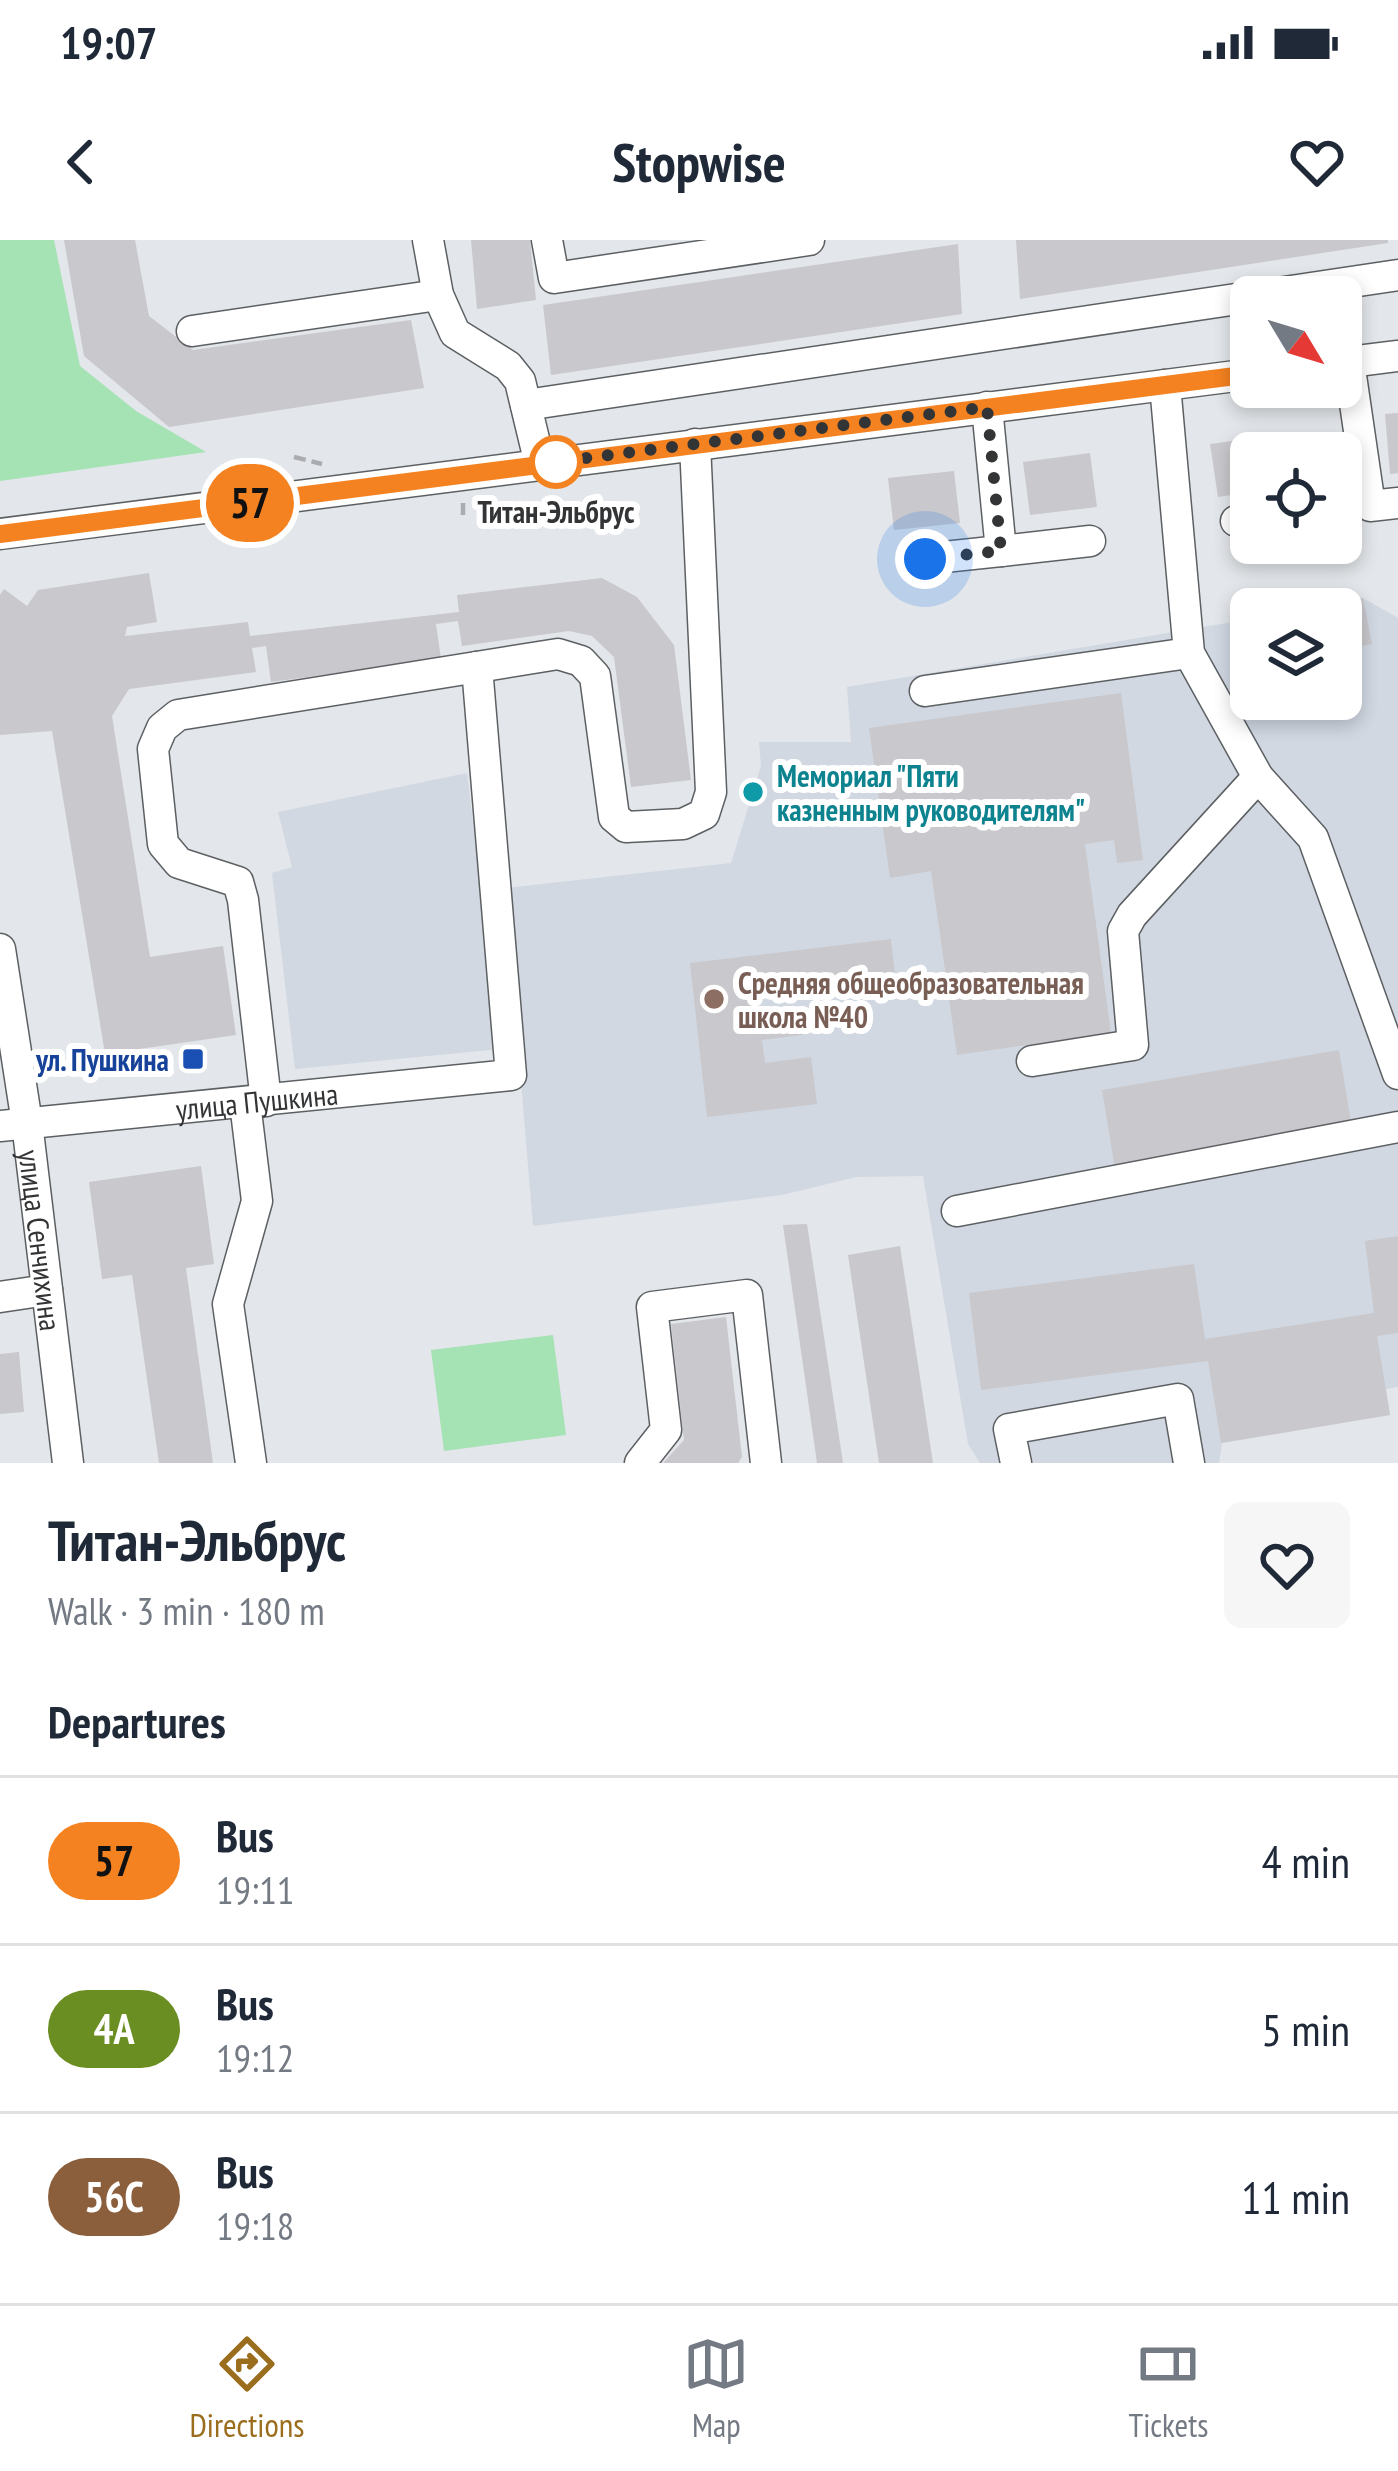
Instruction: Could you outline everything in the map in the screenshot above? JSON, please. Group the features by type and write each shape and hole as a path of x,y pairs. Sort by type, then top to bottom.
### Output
{"street":[{"path":"428,240 438,295 455,333 508,366 520,381 539,464"},
{"path":"547,240 554,278 809,240"},
{"path":"526,405 1398,275"},
{"path":"192,331 438,295"},
{"path":"1362,360 1398,356"},
{"path":"0,534 1230,377"},
{"path":"1165,385 1190,653 1258,777 1313,838 1398,1074"},
{"path":"987,407 1001,551"},
{"path":"1353,408 1370,506"},
{"path":"251,1463 228,1304 257,1202 256,1102 243,900 238,882 178,863 163,844 153,749 162,728 178,715 558,654 581,661 596,676 614,817 626,827 683,824 704,814 710,792 694,444"},
{"path":"925,559 1090,542"},
{"path":"925,691 1190,653"},
{"name":"улица Пушкина","path":"14,1125 511,1075 477,667"},
{"path":"1032,1061 1133,1046 1123,931 1132,914 1258,777"},
{"name":"улица Сенчихина","path":"0,949 14,1125 47,1291 68,1463"},
{"path":"957,1211 1398,1127"},
{"path":"0,1297 47,1291"},
{"path":"640,1463 666,1430 652,1307 747,1295 766,1463"},
{"path":"1016,1463 1009,1429 1178,1400 1189,1463"}],"shaded area":[{"path":"1362,598 1398,618 1398,1387 1386,1389 1390,1415 1222,1443 1219,1463 980,1463 968,1444 923,1176 856,1177 782,1195 533,1226 505,888 731,863 761,766 759,742 851,742 847,687 1230,623 1230,720 1362,720"},
{"path":"467,773 500,1049 295,1069 272,873 292,867 278,812"}],"green space":[{"path":"0,240 54,240 80,366 136,411 206,452 0,481"},
{"path":"553,1335 566,1435 444,1451 431,1350"}],"building":[{"path":"64,240 135,240 149,316 193,350 411,320 424,388 169,427 84,356"},
{"path":"471,240 530,240 536,300 477,309"},
{"path":"1016,240 1388,240 1388,243 1020,299"},
{"path":"958,244 962,314 551,375 543,305"},
{"path":"1398,413 1398,473 1390,474 1385,414"},
{"path":"1230,441 1230,495 1218,497 1210,444"},
{"path":"1090,453 1097,507 1030,515 1023,462"},
{"path":"954,471 960,523 894,530 888,478"},
{"path":"149,573 157,622 127,627 125,636 248,622 250,636 459,612 457,595 602,578 637,597 674,645 691,780 631,787 614,657 592,636 569,631 462,646 458,621 436,624 441,659 271,682 266,646 252,648 256,672 129,689 112,716 150,957 223,946 236,1035 105,1054 52,731 0,735 0,595 4,589 27,606 38,590"},
{"path":"1362,598 1372,644 1362,646"},
{"path":"1121,693 1143,860 1117,863 1114,840 1085,844 1111,1033 957,1055 931,871 890,878 869,728"},
{"path":"891,939 895,975 754,991 757,1018 800,1013 802,1035 762,1040 765,1063 811,1057 817,1104 707,1117 690,963"},
{"path":"1339,1050 1352,1128 1115,1169 1102,1090"},
{"path":"201,1166 214,1264 186,1268 213,1463 159,1463 132,1275 102,1279 89,1182"},
{"path":"807,1224 843,1463 817,1463 783,1225"},
{"path":"1398,1236 1398,1333 1377,1336 1390,1415 1221,1443 1208,1361 981,1390 969,1293 1194,1264 1205,1339 1374,1313 1365,1241"},
{"path":"900,1246 933,1463 879,1463 848,1255"},
{"path":"726,1317 742,1457 738,1463 663,1463 684,1440 671,1324"},
{"path":"19,1352 24,1412 0,1414 0,1354"}],"bus line":[{"name":"57","path":"0,534 1230,377"}],"place":[{"name":"Титан-Эльбрус","path":"556,462"},
{"name":"Мемориал \"Пяти казненным руководителям\"","path":"753,792"},
{"name":"Средняя общеобразовательная школа №40","path":"714,999"},
{"name":"ул. Пушкина","path":"193,1059"}],"route":[{"path":"556,462 539,464 987,407 1001,551 925,559"}]}
